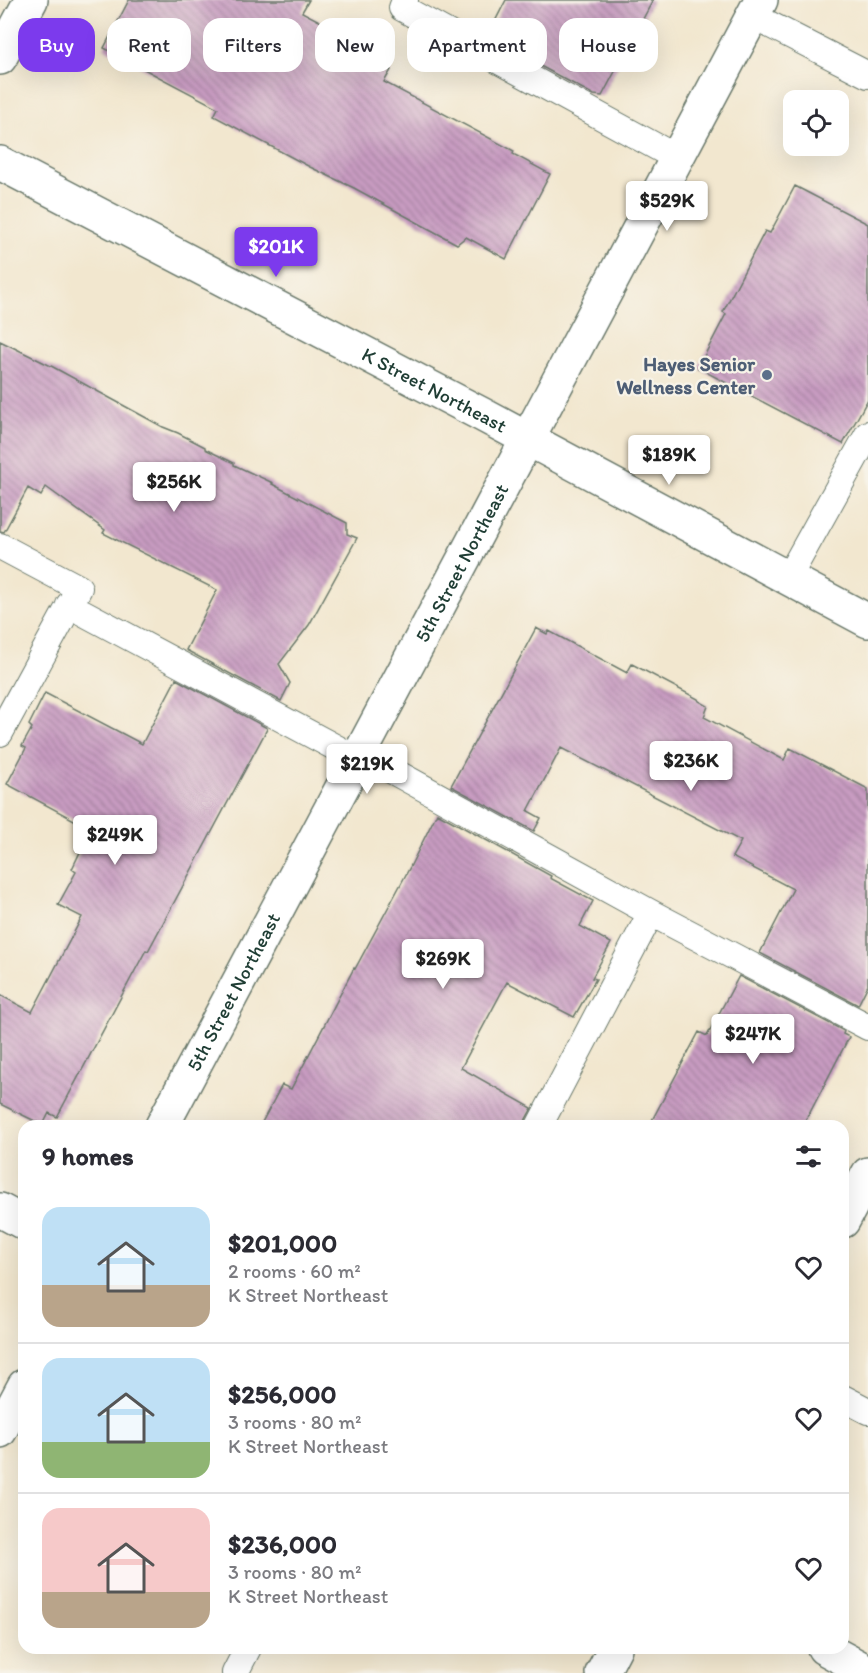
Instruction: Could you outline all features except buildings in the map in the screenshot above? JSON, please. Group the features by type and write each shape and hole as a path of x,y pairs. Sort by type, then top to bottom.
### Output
{"street":[{"path":"0,58 31,0"},
{"name":"5th Street Northeast","path":"165,1120 757,8"},
{"name":"K Street Northeast","path":"0,163 868,621"},
{"path":"849,1210 868,1174"},
{"path":"0,1210 18,1220"},
{"path":"0,1431 18,1397"},
{"path":"602,1673 612,1654"},
{"path":"835,1654 868,1672"}],"lane":[{"path":"405,0 402,8 677,158"},
{"path":"757,8 868,75"},
{"path":"788,578 868,434"},
{"path":"0,546 79,588 0,733"},
{"path":"69,605 359,756 868,1027"},
{"path":"542,1120 651,913"},
{"path":"849,1401 868,1411"},
{"path":"235,1673 245,1654"}],"place":[{"name":"Hayes Senior Wellness Center","path":"767,375"}]}
